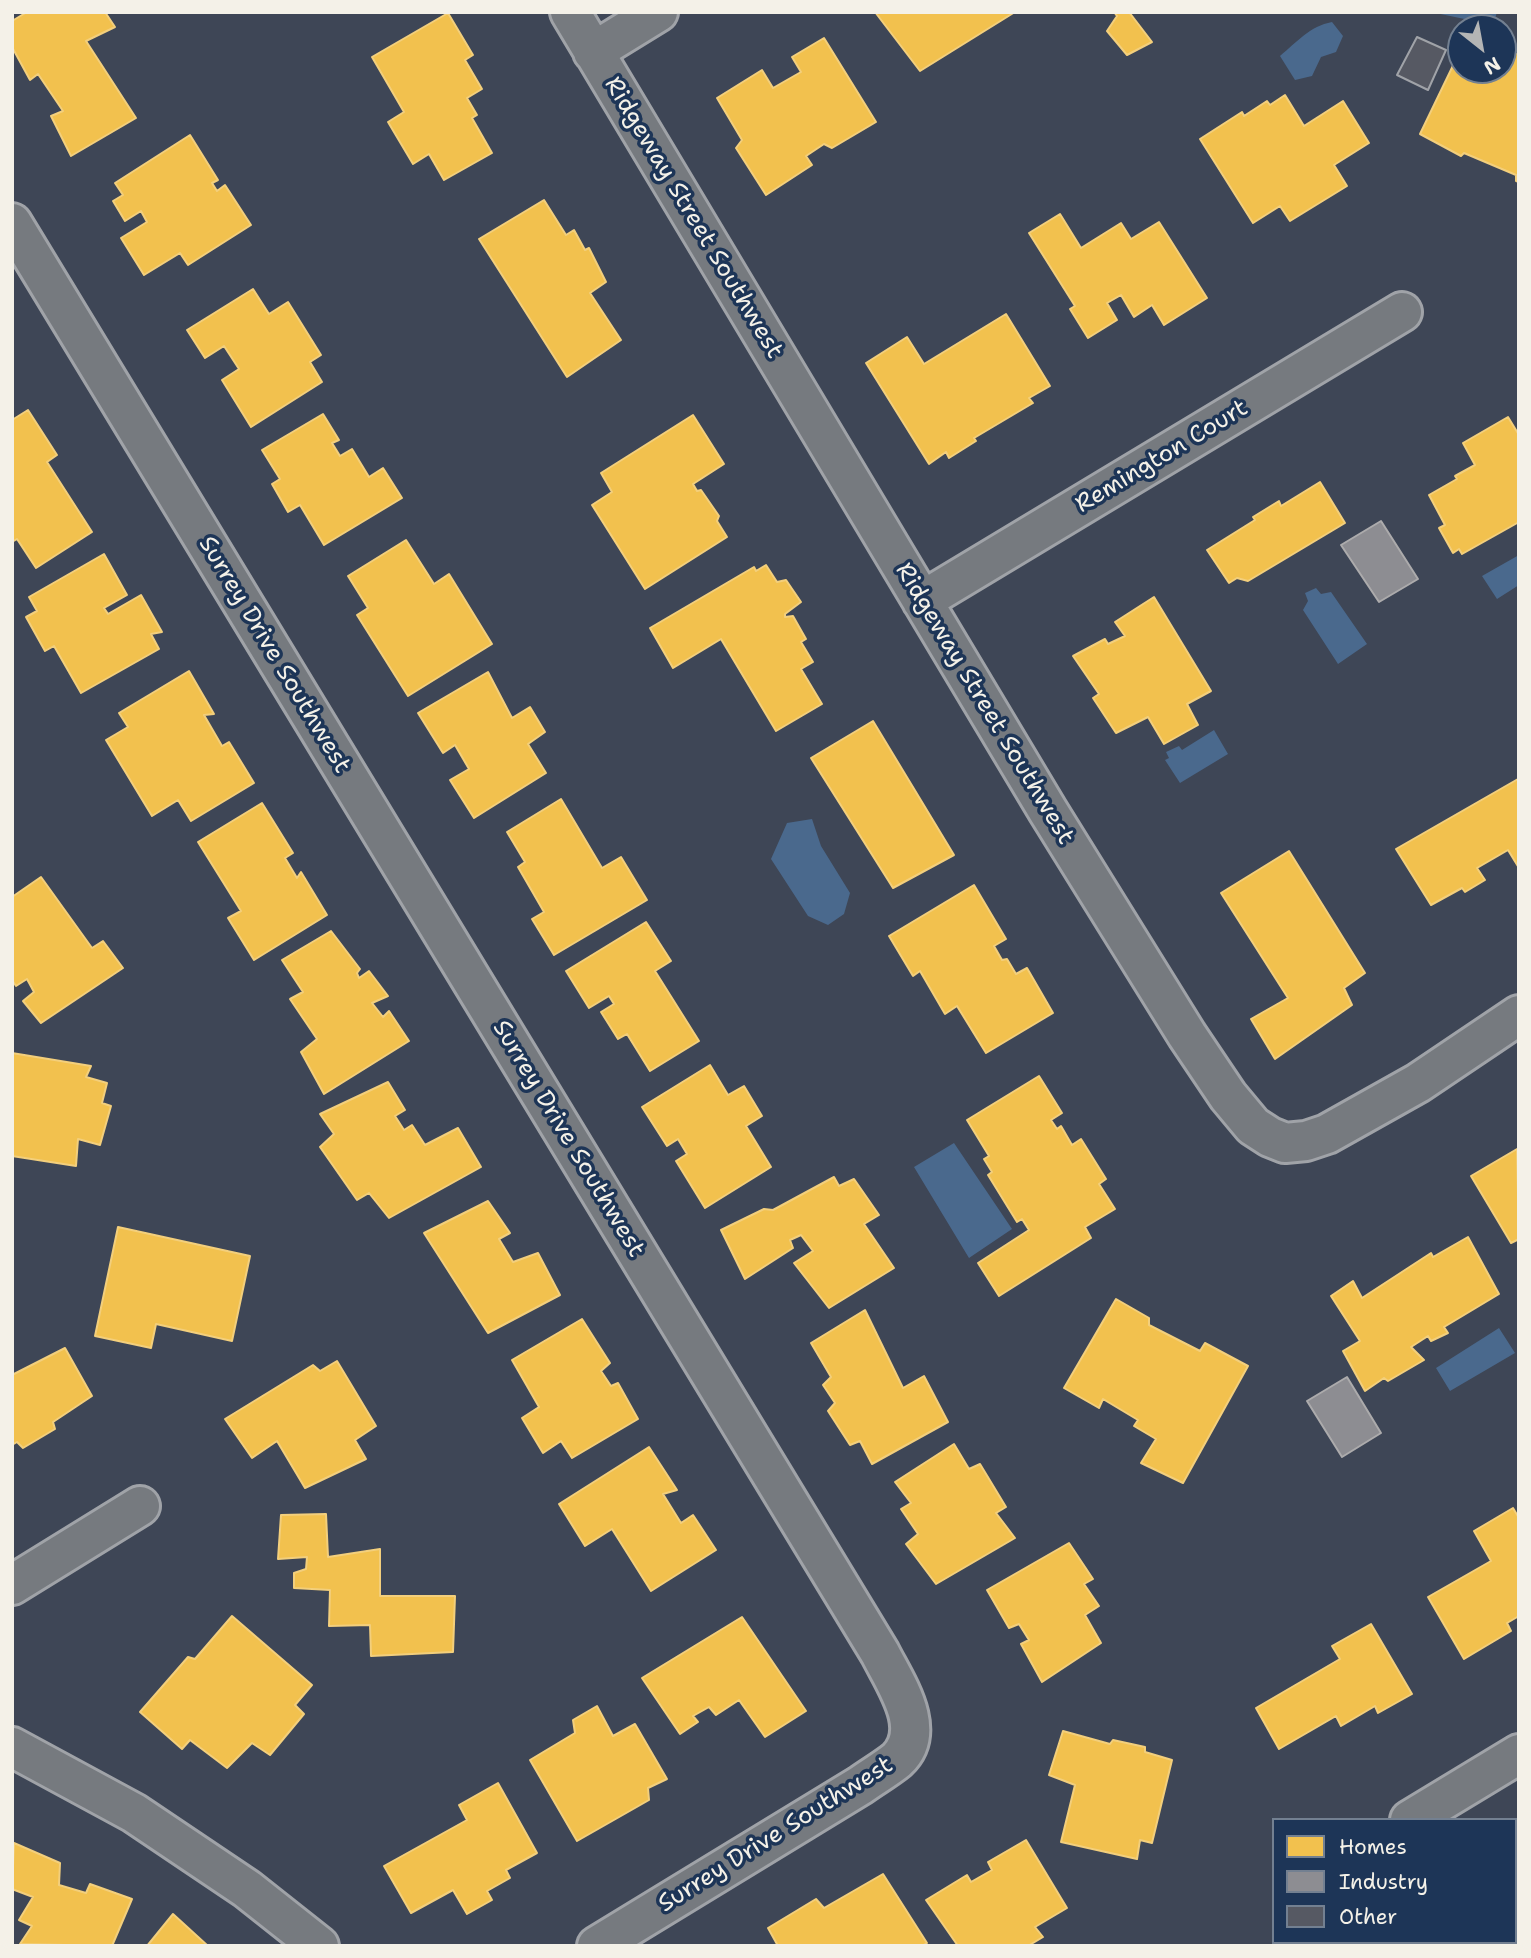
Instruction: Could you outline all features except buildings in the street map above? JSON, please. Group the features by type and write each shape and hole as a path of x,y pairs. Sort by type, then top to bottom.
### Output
{"street":[{"name":"Ridgeway Street Southwest","path":"569,12 1048,811 1187,1035 1228,1096 1253,1126 1285,1143 1306,1141 1327,1134 1418,1083 1519,1015"},
{"path":"593,52 658,12"},
{"name":"Surrey Drive Southwest","path":"12,223 880,1653 904,1699 910,1720 910,1741 899,1758 861,1785 597,1946"},
{"name":"Remington Court","path":"922,601 1402,312"},
{"path":"12,1585 140,1506"},
{"path":"12,1747 134,1813 247,1889 319,1946"},
{"path":"1413,1818 1519,1754"}],"water":[{"path":"1431,12 1497,12 1496,14 1447,15"},
{"path":"1332,22 1343,36 1336,52 1321,57 1312,76 1295,80 1280,56 1310,31"},
{"path":"1519,555 1519,585 1497,599 1482,576"},
{"path":"1316,588 1321,594 1331,592 1367,644 1338,664 1303,610 1308,601 1305,593"},
{"path":"1214,730 1228,754 1180,783 1165,760 1169,758 1166,752 1179,746 1182,750"},
{"path":"812,819 821,846 850,893 844,914 828,925 808,916 771,859 787,823"},
{"path":"954,1143 1012,1229 969,1258 914,1167"},
{"path":"1499,1328 1515,1353 1450,1391 1436,1368"}]}
